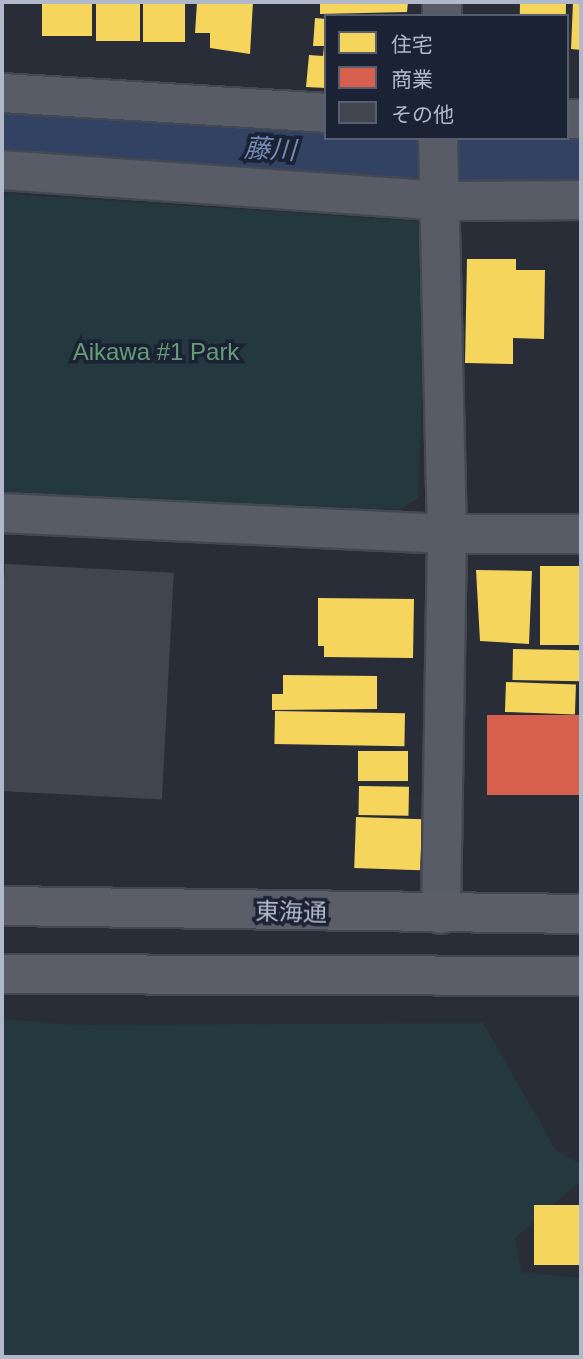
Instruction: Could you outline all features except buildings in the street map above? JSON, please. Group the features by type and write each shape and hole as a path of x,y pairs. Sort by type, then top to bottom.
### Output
{"main road":[{"name":"東海通","path":"2,906 581,914"},
{"path":"2,974 581,975"}],"street":[{"path":"2,93 324,113"},
{"path":"438,140 442,192 447,534 441,914"},
{"path":"2,170 581,200"},
{"path":"2,513 447,534 581,534"}],"green space":[{"name":"Aikawa #1 Park","path":"8,194 417,221 428,243 418,498 400,510 2,495 2,201"},
{"path":"2,1019 77,1025 483,1023 556,1150 581,1164 581,1181 515,1238 521,1272 581,1278 581,1357 2,1357"}],"waterway":[{"name":"藤川","path":"2,135 417,159 581,159"}]}
